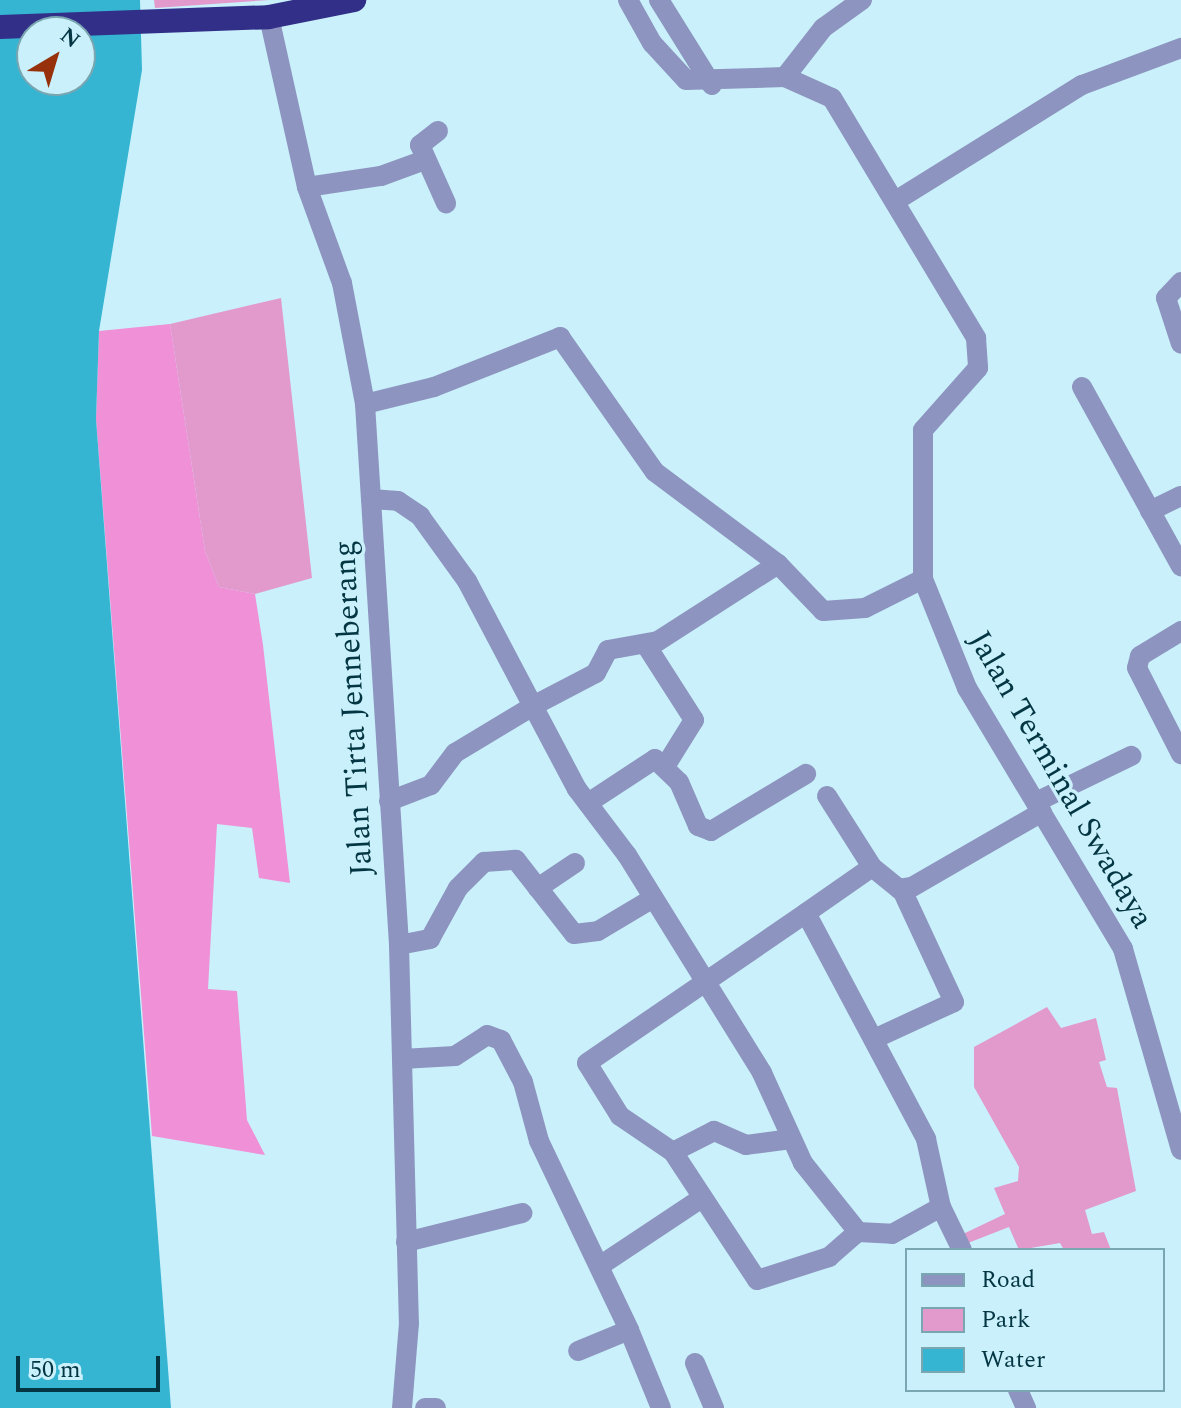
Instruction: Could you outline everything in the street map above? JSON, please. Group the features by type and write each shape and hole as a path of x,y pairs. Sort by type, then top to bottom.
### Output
{"highway":[{"path":"0,27 166,21 234,9 269,17 316,4 354,0"}],"street":[{"path":"628,0 670,67 686,80 712,85"},
{"path":"659,0 712,85"},
{"path":"785,77 823,28 862,0"},
{"name":"Jalan Tirta Jenneberang","path":"269,17 307,187 342,283 365,404 399,945 406,1242 402,1408"},
{"path":"897,200 1082,85 1181,48"},
{"name":"Jalan Terminal Swadaya","path":"712,85 785,77 813,84 847,114 982,357 923,430 917,462 923,579 967,688 1123,949 1181,1150"},
{"path":"438,131 421,142 425,160 446,203"},
{"path":"307,187 381,176 425,160"},
{"path":"1181,282 1166,298 1181,344"},
{"path":"365,404 434,387 560,337 655,472 778,564 812,603 843,613 923,579"},
{"path":"1082,387 1181,566"},
{"path":"1150,511 1181,496"},
{"path":"371,499 398,501 420,516 467,581 588,803 705,981 781,1108 791,1139 858,1232"},
{"path":"389,801 431,785 455,753 596,673 616,646 646,645 778,564"},
{"path":"1181,631 1140,656 1137,668 1181,754"},
{"path":"646,645 694,720 666,765"},
{"path":"902,890 1039,807 1131,756"},
{"path":"588,803 644,760 666,765 703,830 806,774"},
{"path":"827,796 872,867 902,890 954,1002 874,1039"},
{"path":"399,945 430,939 451,897 484,862 516,860 574,934 598,931 650,900"},
{"path":"538,888 575,863"},
{"path":"872,867 588,1059 620,1116 673,1152 757,1280 829,1257 858,1232 892,1234 941,1207"},
{"path":"806,913 926,1139 941,1207 961,1248"},
{"path":"402,1059 455,1056 487,1035 501,1040 523,1082 539,1141 601,1265 661,1408"},
{"path":"673,1152 714,1131 746,1145 791,1139"},
{"path":"601,1265 702,1198"},
{"path":"406,1242 522,1213"},
{"path":"578,1351 629,1330"},
{"path":"695,1363 714,1408"},
{"path":"425,1408 436,1408"}],"green space":[{"path":"154,0 269,0 155,8"},
{"path":"281,298 312,578 255,594 219,587 205,551 170,324"},
{"path":"1047,1007 1061,1028 1096,1018 1106,1060 1099,1062 1107,1087 1117,1088 1136,1191 1085,1210 1092,1234 1104,1232 1110,1248 1063,1248 1060,1243 1018,1248 1009,1227 968,1243 963,1234 1005,1214 994,1188 1018,1181 1019,1167 974,1087 974,1047"}],"shaded area":[{"path":"170,324 205,551 219,587 255,594 263,645 290,883 259,878 252,828 217,824 208,989 237,991 247,1120 265,1155 152,1136 96,419 99,331"}],"water":[{"path":"0,0 140,0 142,70 99,331 96,419 171,1408 0,1408"}]}
